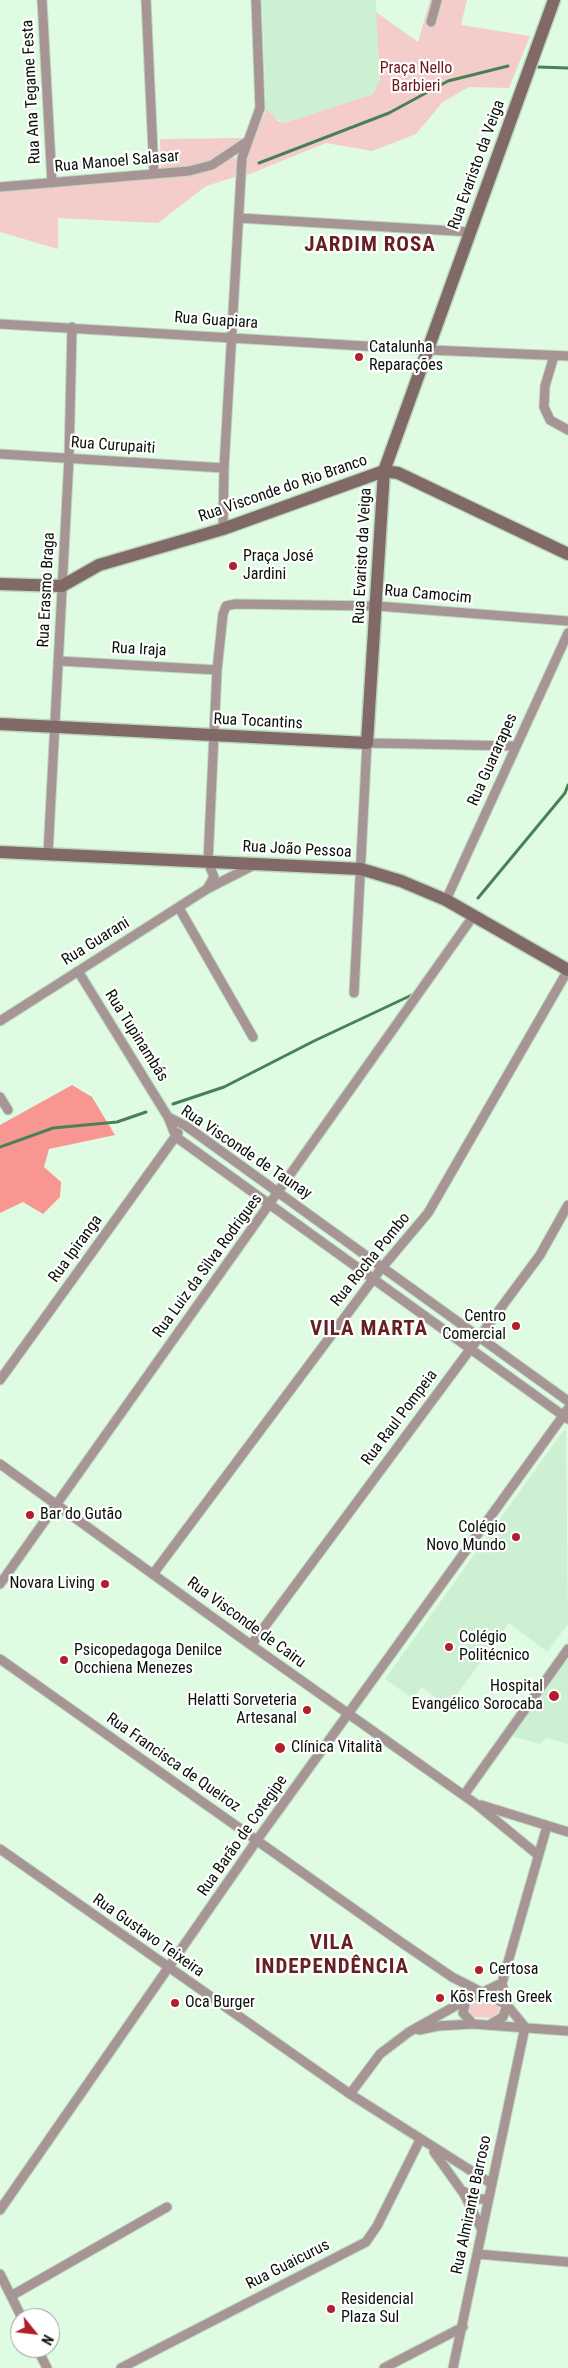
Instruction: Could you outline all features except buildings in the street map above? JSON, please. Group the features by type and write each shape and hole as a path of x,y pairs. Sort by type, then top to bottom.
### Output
{"main road":[{"name":"Rua Evaristo da Veiga","path":"367,743 384,471 430,350 554,0"},
{"name":"Rua Visconde do Rio Branco","path":"62,586 99,565 223,529 384,471 398,473 568,554"},
{"path":"0,584 62,586"},
{"name":"Rua Tocantins","path":"0,724 367,743"},
{"name":"Rua João Pessoa","path":"0,852 361,870 401,881 446,900 568,970"}],"street":[{"name":"Rua Ana Tegame Festa","path":"42,0 52,183"},
{"path":"146,0 154,174"},
{"path":"223,529 224,468 242,158 260,108 256,0"},
{"path":"431,22 437,0"},
{"name":"Rua Manoel Salasar","path":"0,187 189,171 212,165 248,141"},
{"path":"232,152 237,152 242,158"},
{"path":"239,218 471,232"},
{"name":"Rua Guapiara","path":"0,324 232,336 430,350 568,356"},
{"name":"Rua Erasmo Braga","path":"48,854 68,458 72,327"},
{"path":"554,356 545,386 544,407 550,420 568,430"},
{"name":"Rua Curupaiti","path":"0,454 224,468"},
{"name":"Rua Camocim","path":"217,670 223,614 226,606 235,604 377,606 568,621"},
{"name":"Rua Guararapes","path":"446,900 568,633"},
{"name":"Rua Iraja","path":"58,661 217,670"},
{"path":"207,889 214,876 208,862 217,670"},
{"name":"Rua Tocantins","path":"367,743 515,746"},
{"name":"Rua Evaristo da Veiga","path":"354,993 367,743"},
{"name":"Rua Guarani","path":"0,1021 207,889 254,865"},
{"path":"179,908 253,1037"},
{"name":"Rua Luiz da Silva Rodrigues","path":"0,1584 474,915"},
{"name":"Rua Rocha Pombo","path":"153,1574 382,1267 428,1213 568,970"},
{"name":"Rua Tupinambás","path":"78,971 168,1117"},
{"path":"0,1097 8,1110"},
{"name":"Rua Visconde de Taunay","path":"168,1117 186,1126 279,1192 568,1402"},
{"name":"Rua Visconde de Taunay","path":"168,1117 176,1136 471,1349 567,1414"},
{"name":"Rua Ipiranga","path":"0,1380 176,1136 186,1126"},
{"name":"Rua Raul Pompeia","path":"251,1645 540,1255 568,1205"},
{"name":"Rua Barão de Cotegipe","path":"0,2210 257,1840 567,1414"},
{"name":"Rua Visconde de Cairu","path":"0,1464 251,1645 464,1795 538,1855"},
{"path":"464,1795 568,1649"},
{"name":"Rua Francisca de Queiroz","path":"0,1659 452,1977 462,1987 466,2000"},
{"name":"Rua Visconde de Cairu","path":"476,1804 568,1832"},
{"path":"490,2025 503,2017 507,2005 502,1983 547,1826"},
{"name":"Rua Gustavo Teixeira","path":"0,1849 350,2094 429,2146 492,2184"},
{"name":"Rua Francisca de Queiroz","path":"452,1977 485,1992"},
{"path":"350,2094 380,2054 410,2032 466,2000 502,1983"},
{"path":"485,1992 507,2005 525,2027"},
{"path":"466,2000 463,2013 473,2024"},
{"path":"410,2032 438,2026 473,2024 568,2031"},
{"path":"510,2026 519,2035 521,2049"},
{"name":"Rua Almirante Barroso","path":"453,2368 463,2327 481,2228 525,2027"},
{"name":"Rua Guaicurus","path":"121,2368 366,2242 377,2226 420,2140"},
{"name":"Rua Gustavo Teixeira","path":"429,2146 461,2189 481,2228"},
{"name":"Rua Gustavo Teixeira","path":"461,2189 478,2199 488,2199"},
{"path":"11,2296 166,2207"},
{"path":"477,2254 568,2262"},
{"path":"0,2274 17,2308"},
{"path":"384,2368 463,2327"}],"shaded area":[{"path":"262,0 376,0 380,80 373,94 291,122 285,123 273,117 266,109"},
{"path":"72,1085 92,1097 115,1135 49,1149 44,1167 61,1182 60,1197 43,1214 23,1202 0,1213 0,1125"},
{"path":"566,1430 568,1624 547,1652 509,1623 448,1707 422,1687 413,1699 385,1679 563,1431"},
{"name":"Hospital Evangélico Sorocaba","path":"568,1659 568,1744 546,1738 540,1744 511,1736"}],"green space":[{"name":"Praça Nello Barbieri","path":"430,0 467,0 461,25 530,36 509,88 469,87 443,102 416,134 372,151 326,143 247,175 245,167 249,151 266,109 278,121 285,123 373,94 380,80 376,12 418,42"},
{"path":"247,138 207,164 186,169 161,169 160,139"},
{"path":"231,158 236,158 238,163 235,177 206,186 158,223 58,218 58,249 0,232 0,191 213,169"},
{"path":"483,2002 497,2005 501,2012 494,2018 474,2017 470,2013 469,2008 473,2003"}],"waterway":[{"path":"259,163 389,113 448,81 508,66"},
{"path":"538,67 568,68"},
{"path":"478,898 565,793 568,785"},
{"path":"173,1104 224,1087 314,1041 414,994"},
{"path":"0,1147 53,1128 117,1122 146,1112"}],"place":[{"name":"Catalunha Reparações","path":"359,357"},
{"name":"Praça José Jardini","path":"233,566"},
{"name":"Centro Comercial","path":"516,1326"},
{"name":"Bar do Gutão","path":"30,1515"},
{"name":"Colégio Novo Mundo","path":"516,1537"},
{"name":"Novara Living","path":"105,1584"},
{"name":"Colégio Politécnico","path":"449,1647"},
{"name":"Psicopedagoga Denilce Occhiena Menezes","path":"64,1660"},
{"name":"Hospital Evangélico Sorocaba","path":"554,1696"},
{"name":"Helatti Sorveteria Artesanal","path":"307,1710"},
{"name":"Clínica Vitalità","path":"280,1748"},
{"name":"Certosa","path":"479,1970"},
{"name":"Kōs Fresh Greek","path":"440,1998"},
{"name":"Oca Burger","path":"175,2003"},
{"name":"Residencial Plaza Sul","path":"331,2309"}],"district":[{"name":"JARDIM ROSA","path":"370,246"},
{"name":"VILA MARTA","path":"369,1330"},
{"name":"VILA INDEPENDÊNCIA","path":"332,1956"}]}
